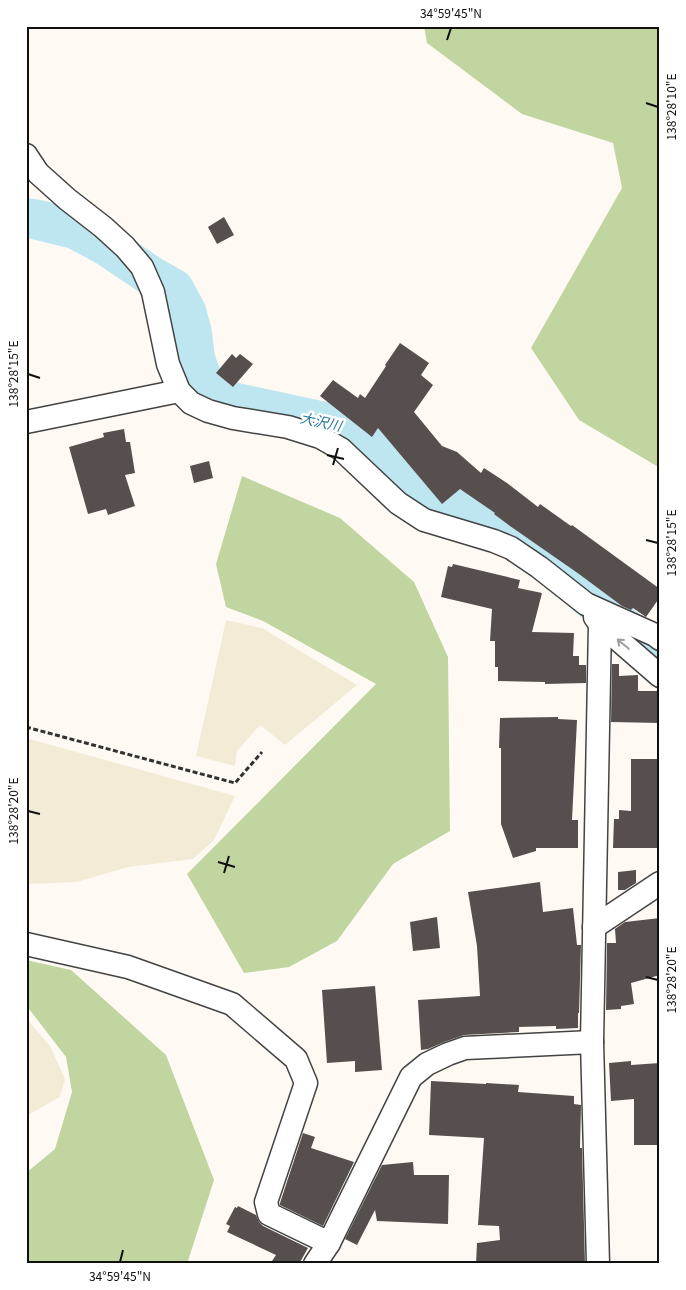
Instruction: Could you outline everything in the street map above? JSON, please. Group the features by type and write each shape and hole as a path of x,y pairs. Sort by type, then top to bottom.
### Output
{"street":[{"path":"26,155 38,173 125,246 142,266 153,292 168,364 180,391 191,402 208,412 288,427 320,437 340,449 398,504 424,520 511,548 540,567 586,604 600,624 660,676"},
{"path":"26,422 180,391"},
{"path":"586,604 658,633"},
{"path":"598,1264 592,1042 600,624"},
{"path":"594,926 660,883"},
{"path":"26,944 128,967 232,1004 296,1059 306,1083 266,1202 269,1214 329,1243"},
{"path":"315,1264 329,1243 410,1077 426,1064 465,1048 592,1042"}],"path":[{"path":"26,727 235,783 262,752"}],"shaded area":[{"path":"226,620 262,628 357,685 285,745 260,725 237,751 235,766 196,756"},
{"path":"26,738 235,796 214,840 193,859 128,867 77,882 26,884"},
{"path":"26,1018 50,1046 65,1079 60,1097 26,1117"}],"green space":[{"path":"424,26 660,26 660,468 579,420 531,348 622,188 613,143 522,114 427,43"},
{"path":"242,476 340,518 414,582 448,657 450,831 393,864 337,941 289,967 244,973 187,874 376,684 263,621 226,607 216,564"},
{"path":"26,960 71,970 166,1055 214,1180 187,1264 26,1264 26,1173 55,1149 72,1092 66,1057 26,1005"}],"building":[{"path":"224,217 234,235 217,244 208,227"},
{"path":"400,343 429,363 421,375 433,385 414,412 442,446 457,452 481,473 484,468 538,507 540,504 660,589 660,597 646,617 633,608 631,610 622,606 460,489 442,504 378,428 372,437 320,396 333,380 358,398 360,394 365,398"},
{"path":"232,354 236,358 240,354 253,364 233,387 216,373"},
{"path":"124,429 126,442 130,442 135,473 125,475 135,506 108,515 106,509 88,514 69,447 104,437 103,433"},
{"path":"209,461 213,478 194,483 190,466"},
{"path":"453,564 520,580 518,588 542,593 532,632 574,633 573,656 579,656 579,665 586,665 586,683 545,684 545,682 498,681 498,667 495,667 495,641 490,641 492,609 441,597 448,566 452,567"},
{"path":"612,664 619,664 619,676 638,675 638,691 660,691 660,723 611,722"},
{"path":"558,717 558,719 577,720 572,820 578,820 578,848 536,848 536,851 513,858 501,824 500,718"},
{"path":"631,759 660,759 660,848 613,848 614,819 619,819 619,810 631,811"},
{"path":"636,870 636,883 625,890 618,890 618,872"},
{"path":"540,882 543,912 573,908 577,945 581,945 578,1028 556,1029 556,1026 519,1027 519,1032 464,1035 421,1050 418,1000 480,996 477,946 468,892"},
{"path":"437,917 440,948 413,951 410,922"},
{"path":"660,918 660,975 631,983 634,1004 621,1006 621,1009 606,1010 607,943 616,943 615,929 625,922"},
{"path":"375,986 382,1070 355,1072 355,1061 327,1063 322,990"},
{"path":"631,1061 631,1065 660,1063 660,1145 634,1145 634,1099 611,1101 609,1063"},
{"path":"431,1081 519,1085 518,1092 574,1096 574,1104 581,1105 580,1148 582,1148 585,1264 476,1264 477,1243 500,1240 499,1226 478,1225 484,1138 429,1135"},
{"path":"303,1133 315,1137 311,1148 354,1162 323,1226 280,1205"},
{"path":"413,1162 414,1175 449,1175 448,1224 377,1221 375,1210 357,1245 345,1239 382,1165"},
{"path":"238,1206 256,1215 263,1226 308,1248 299,1264 270,1264 276,1255 227,1232 230,1226 226,1224 235,1207 237,1208"}],"waterway":[{"name":"大沢川","path":"26,218 75,229 105,245 174,289 186,311 192,333 195,359 206,389 232,402 348,427 370,440 401,481 428,500 479,515 503,526 660,658"}]}
